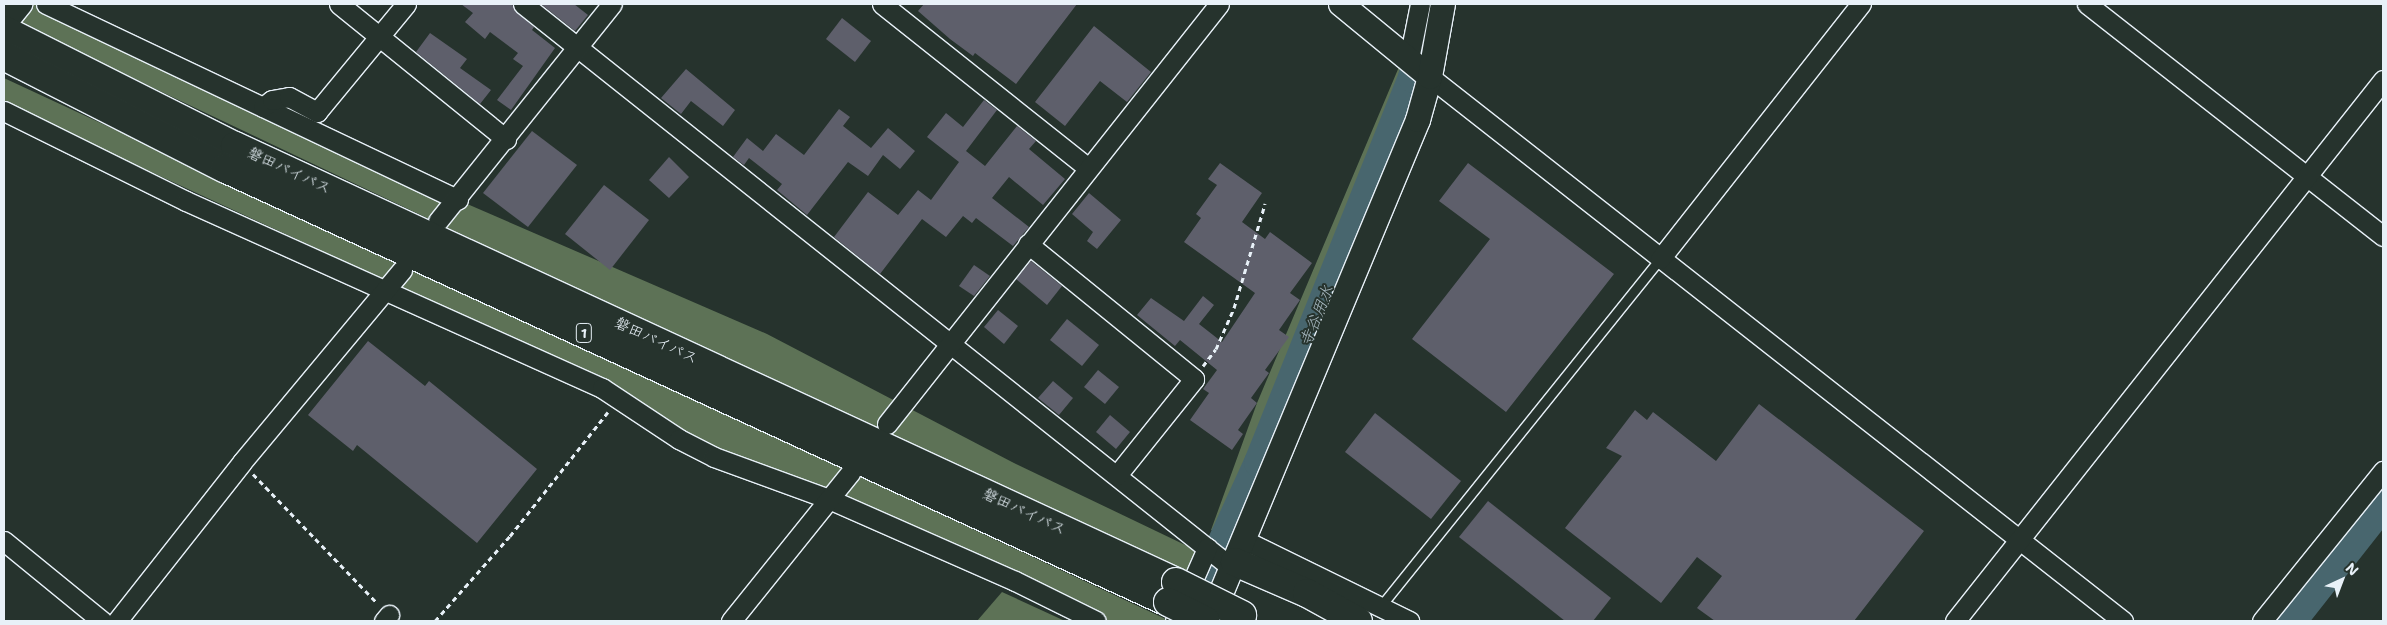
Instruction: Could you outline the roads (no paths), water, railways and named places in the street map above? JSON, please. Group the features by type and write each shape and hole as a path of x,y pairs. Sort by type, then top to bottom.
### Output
{"highway":[{"name":"磐田バイパス","path":"12,23 235,146 1173,602 1208,621"},
{"path":"1225,555 1298,589 1369,614"},
{"name":"磐田バイパス","path":"1173,602 1250,618"}],"street":[{"path":"46,4 458,200"},
{"path":"339,4 506,139"},
{"path":"263,107 272,100 289,97 318,112 406,4"},
{"path":"522,4 1117,475 1225,555"},
{"path":"438,221 458,200 612,4"},
{"path":"882,4 1088,168"},
{"path":"887,424 1219,4"},
{"path":"1340,4 1660,259 2123,621"},
{"path":"1208,621 1225,555 1418,120 1420,4"},
{"path":"1418,67 1443,4"},
{"path":"1660,259 1861,4"},
{"path":"2086,4 2383,236"},
{"path":"1955,621 2383,80"},
{"path":"4,111 186,201 602,388 679,439 714,457 829,499 1015,581 1096,621"},
{"path":"1028,244 1194,379 1117,475"},
{"path":"117,621 242,462 402,270"},
{"path":"2262,621 2383,471"},
{"path":"735,620 851,472"},
{"path":"4,541 102,621"},
{"path":"1173,602 1225,555"},
{"path":"1369,614 1409,621"}],"lane":[{"path":"1369,614 1660,259"}],"waterway":[{"name":"寺谷用水","path":"1187,620 1259,462 1413,77 1430,4"},
{"path":"2290,621 2383,503"}]}
